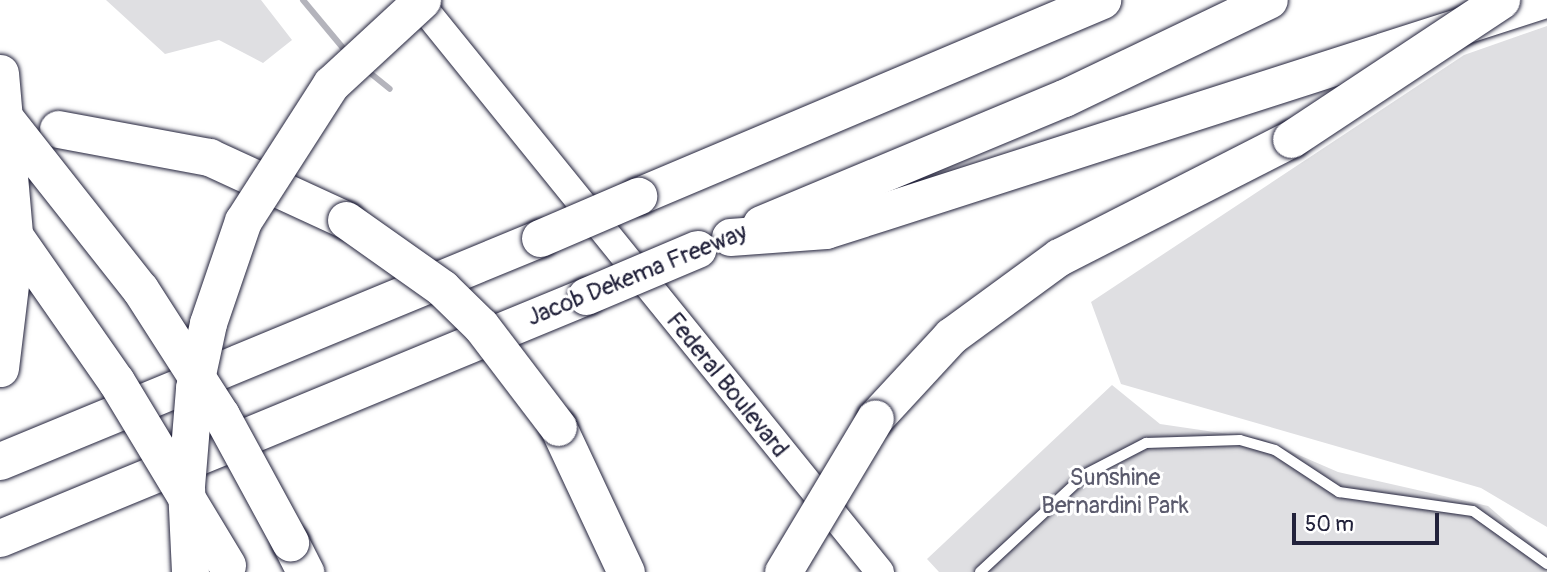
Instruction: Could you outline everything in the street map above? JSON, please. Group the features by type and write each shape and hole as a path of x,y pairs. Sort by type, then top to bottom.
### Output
{"highway":[{"path":"190,572 186,486 194,388 208,323 243,221 331,84 420,0"},
{"path":"897,87 1063,0"},
{"path":"0,461 540,238 1102,0"},
{"name":"Jacob Dekema Freeway","path":"0,538 1064,98 1269,0"},
{"path":"783,572 875,418 951,336 1059,257 1291,139 1501,0"},
{"path":"714,243 825,230 1542,0"},
{"path":"0,73 15,244 0,368"},
{"path":"0,112 140,289 220,415 297,557"},
{"path":"58,129 209,158 346,220 461,307 512,362 558,427 597,497 626,572"},
{"path":"0,215 116,381 229,568"}],"main road":[{"name":"Federal Boulevard","path":"420,0 880,572"}],"lane":[{"path":"980,572 1086,474 1146,443 1240,440 1275,450 1339,492 1473,512 1547,564"}],"green space":[{"path":"106,0 261,0 292,40 263,63 219,40 165,54"},
{"path":"1547,26 1547,527 1481,488 1121,384 1091,302 1464,55"},
{"name":"Sunshine Bernardini Park","path":"1112,385 1160,424 1262,439 1338,472 1488,506 1547,557 1547,572 939,572 927,559"}],"waterway":[{"path":"303,0 348,54"},
{"path":"364,68 390,89"}]}
